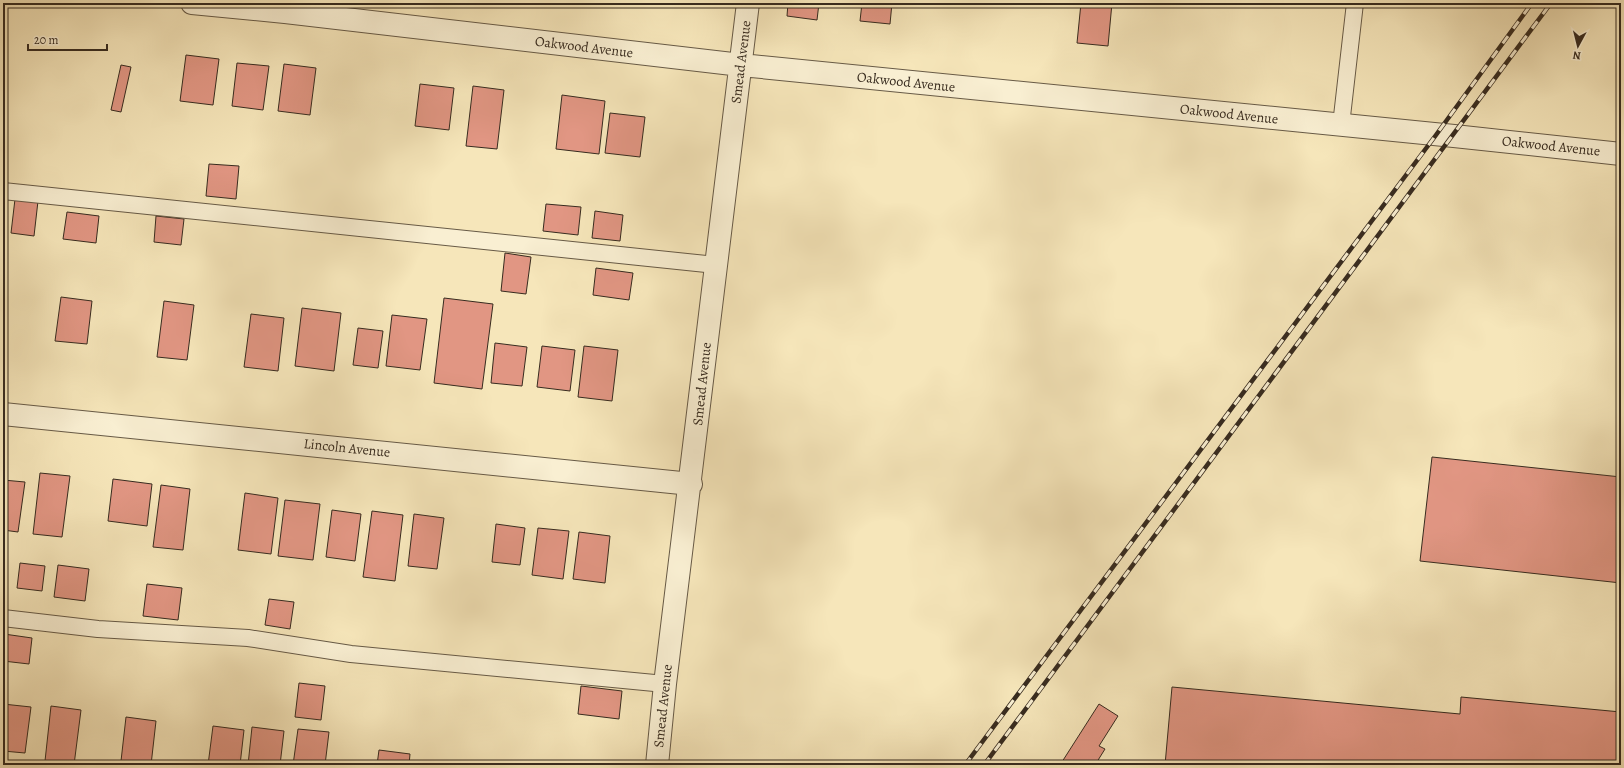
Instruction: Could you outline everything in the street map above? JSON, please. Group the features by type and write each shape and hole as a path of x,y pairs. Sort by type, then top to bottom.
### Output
{"street":[{"name":"Oakwood Avenue","path":"192,3 285,12 741,65 1621,154"},
{"name":"Smead Avenue","path":"657,765 665,684 691,484 748,3"},
{"name":"Lincoln Avenue","path":"3,414 691,484"}],"lane":[{"path":"1341,125 1355,3"},
{"path":"3,191 716,265"},
{"path":"3,618 98,629 248,638 351,654 665,684"}],"building":[{"path":"788,3 819,3 817,20 787,16"},
{"path":"862,3 892,3 890,24 860,21"},
{"path":"1081,3 1112,3 1108,46 1077,43"},
{"path":"186,55 219,59 213,105 180,101"},
{"path":"237,63 269,66 263,110 232,106"},
{"path":"284,64 316,68 310,115 278,111"},
{"path":"121,65 131,67 121,112 111,110"},
{"path":"420,84 454,88 449,130 415,126"},
{"path":"473,86 504,90 497,149 466,146"},
{"path":"562,95 605,101 599,154 556,149"},
{"path":"610,113 645,117 640,157 605,153"},
{"path":"209,164 239,166 236,199 206,196"},
{"path":"15,199 38,201 34,236 11,233"},
{"path":"546,204 581,207 578,235 543,231"},
{"path":"595,211 623,215 620,241 592,238"},
{"path":"67,212 99,216 96,243 63,239"},
{"path":"156,216 184,219 181,245 154,242"},
{"path":"505,253 531,257 526,294 501,291"},
{"path":"596,268 633,273 629,300 593,295"},
{"path":"61,297 92,301 87,344 55,341"},
{"path":"444,298 493,304 482,389 434,383"},
{"path":"164,301 194,305 187,360 157,357"},
{"path":"302,308 341,313 334,371 295,366"},
{"path":"251,314 284,318 278,371 244,367"},
{"path":"392,315 427,319 420,370 386,366"},
{"path":"358,328 383,331 378,368 353,365"},
{"path":"495,343 527,347 522,386 491,383"},
{"path":"542,346 575,350 570,391 537,387"},
{"path":"584,346 618,350 612,401 578,397"},
{"path":"1432,457 1621,477 1621,583 1420,561"},
{"path":"40,473 70,476 62,537 33,534"},
{"path":"113,479 152,484 147,526 108,521"},
{"path":"3,480 25,482 18,532 3,530"},
{"path":"161,485 190,489 183,550 153,547"},
{"path":"245,493 278,498 271,554 238,550"},
{"path":"285,500 320,504 313,560 278,556"},
{"path":"332,510 361,514 355,561 326,557"},
{"path":"372,511 403,515 395,581 363,577"},
{"path":"414,514 444,518 437,569 408,566"},
{"path":"496,524 525,528 520,565 492,562"},
{"path":"538,528 569,531 563,579 532,575"},
{"path":"579,532 610,536 605,583 573,579"},
{"path":"20,563 45,566 42,591 17,588"},
{"path":"58,565 89,569 85,601 54,597"},
{"path":"147,584 182,588 178,620 143,616"},
{"path":"269,599 294,602 290,629 265,625"},
{"path":"4,634 32,638 29,664 3,661"},
{"path":"299,683 325,686 321,720 295,717"},
{"path":"581,686 622,691 619,719 578,714"},
{"path":"1172,687 1460,714 1461,697 1621,712 1621,765 1165,765"},
{"path":"3,704 31,707 25,753 3,751"},
{"path":"1099,704 1118,716 1099,746 1105,749 1095,765 1060,765"},
{"path":"51,706 81,710 74,765 45,761"},
{"path":"126,717 156,721 151,765 121,761"},
{"path":"213,726 244,730 240,765 208,765"},
{"path":"252,727 284,731 280,765 248,765"},
{"path":"298,729 329,732 325,765 293,765"},
{"path":"379,750 410,754 409,765 377,765"}],"railway":[{"path":"965,765 1436,135 1532,3"},
{"path":"984,765 1551,3"}]}
